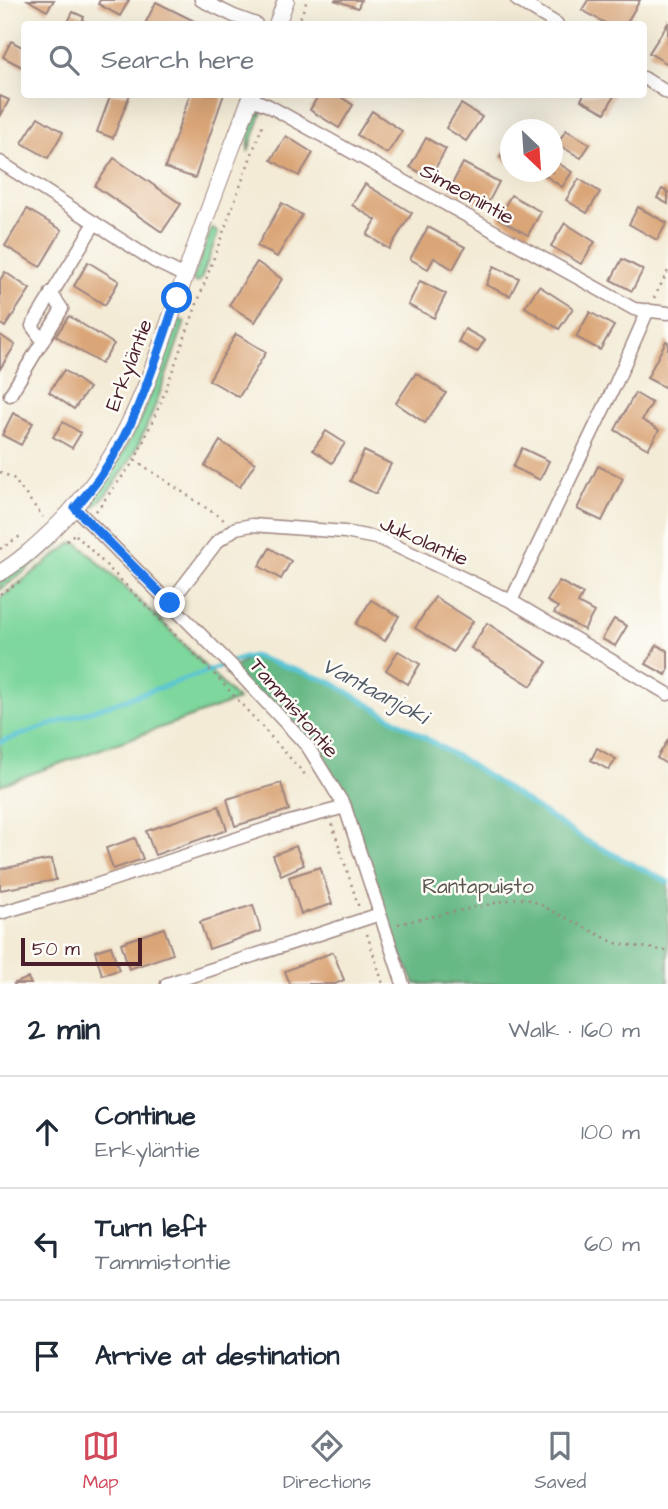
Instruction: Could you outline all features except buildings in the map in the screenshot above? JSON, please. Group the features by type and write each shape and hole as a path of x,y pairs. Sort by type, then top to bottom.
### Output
{"street":[{"path":"201,0 248,21"},
{"path":"278,21 286,0"},
{"path":"517,0 552,21"},
{"path":"647,80 668,93"},
{"name":"Erkyläntie","path":"0,573 29,553 75,508 103,473 123,438 146,387 250,98"},
{"name":"Simeonintie","path":"255,98 634,309 668,313"},
{"path":"0,162 154,261 185,276"},
{"path":"10,395 62,309 51,293 95,223"},
{"path":"511,601 616,383 648,310"},
{"name":"Tammistontie","path":"75,508 237,671 308,747 345,807 403,984"},
{"name":"Jukolantie","path":"236,528 252,525 334,531 381,539 511,601 668,694"},
{"path":"170,603 217,542 236,528"},
{"path":"0,913 96,885 275,826 345,807"},
{"path":"167,984 380,914"}],"path":[{"path":"299,21 307,0"},
{"path":"648,310 668,271"},
{"path":"135,460 236,528"},
{"path":"0,472 13,478 66,541"},
{"path":"75,534 218,678"},
{"path":"384,928 518,898 531,900 615,943 668,951"}],"green space":[{"path":"262,112 248,152 249,131 255,115"},
{"path":"212,228 218,233 200,281 196,283 193,280"},
{"path":"179,320 184,321 184,324 149,421 126,467 94,507 93,496 118,462 143,415"},
{"path":"57,538 60,545 0,590 0,582"},
{"path":"72,543 79,544 163,623 238,700 0,785 0,598"},
{"name":"Rantapuisto","path":"253,656 329,681 466,762 585,840 668,882 668,984 415,984 390,931 346,796 279,714 225,673"}],"waterway":[{"name":"Vantaanjoki","path":"0,742 253,656 329,681 466,762 585,840 668,882"}],"route":[{"path":"170,603 75,508 103,473 123,438 146,387 177,298"}]}
